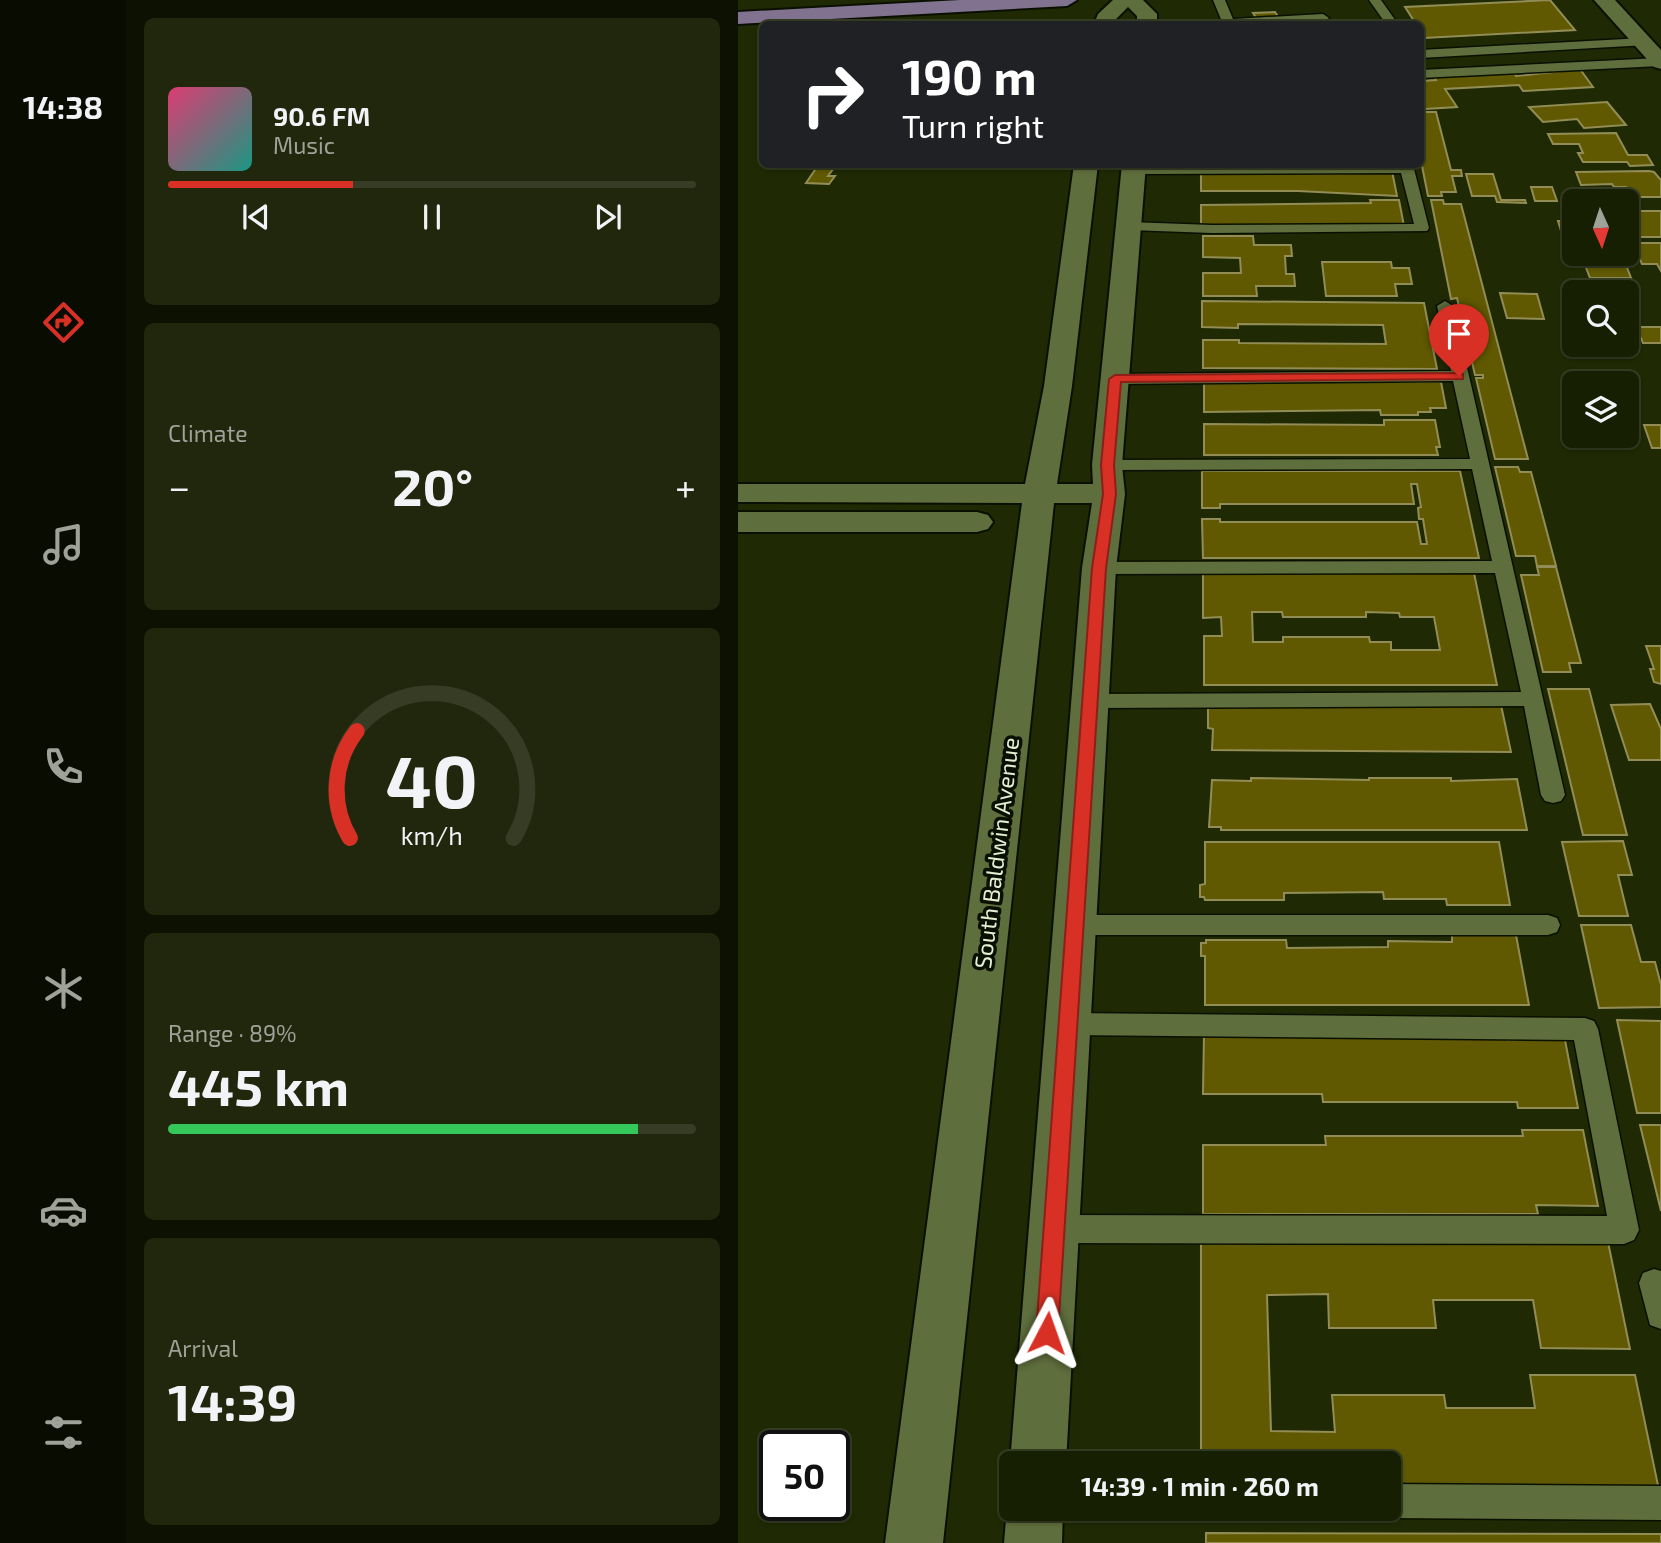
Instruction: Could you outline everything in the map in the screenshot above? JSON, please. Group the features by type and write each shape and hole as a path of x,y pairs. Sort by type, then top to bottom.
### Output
{"main road":[{"path":"738,12 824,0"},
{"path":"738,18 1067,0"},
{"path":"1104,21 1124,0"},
{"path":"1131,0 1147,14 1147,21"},
{"path":"1604,0 1660,63"},
{"name":"South Baldwin Avenue","path":"914,1543 1038,509 1055,407 1085,168"},
{"path":"1039,1451 1099,568 1134,168"},
{"path":"738,493 1038,509"},
{"path":"738,522 1038,509 1107,494"},
{"path":"1033,1543 1034,1521"}],"lane":[{"path":"1219,0 1228,21"},
{"path":"1375,0 1390,21"},
{"path":"1252,21 1322,18"},
{"path":"1424,54 1643,42"},
{"path":"1424,74 1660,63"},
{"path":"1129,226 1212,229 1422,228 1407,169 1270,168"},
{"path":"1445,306 1553,795"},
{"path":"1115,379 1459,376"},
{"path":"1107,494 1479,464"},
{"path":"1099,568 1503,567"},
{"path":"1090,701 1533,699"},
{"path":"1075,925 1548,925"},
{"path":"1055,1229 1624,1230 1584,1029 1068,1024"},
{"path":"1654,1283 1660,1314"},
{"path":"1401,1501 1660,1503"}],"building":[{"path":"1550,0 1575,30 1424,38 1424,21 1414,21 1405,7"},
{"path":"1275,12 1281,21 1258,21 1253,13"},
{"path":"1580,69 1593,87 1523,91 1519,85 1445,89 1457,107 1424,108 1424,81 1436,80 1433,75 1513,71 1516,76"},
{"path":"1607,102 1626,125 1584,128 1577,119 1543,122 1529,107"},
{"path":"1424,112 1436,112 1451,170 1461,170 1462,176 1452,176 1456,192 1441,192 1442,196 1428,196 1422,168"},
{"path":"1616,133 1628,155 1647,155 1653,165 1583,162 1578,153 1583,153 1579,144 1553,144 1548,134"},
{"path":"816,168 834,168 828,176 835,176 829,184 806,183"},
{"path":"1201,171 1392,171 1397,196 1298,191 1201,191"},
{"path":"1576,172 1654,172 1661,180 1661,197 1639,197 1639,189 1614,187 1612,184 1581,185"},
{"path":"1466,174 1493,174 1501,200 1525,200 1526,203 1497,202 1495,196 1472,196"},
{"path":"1531,187 1552,187 1557,201 1535,201"},
{"path":"1370,200 1399,200 1404,226 1201,226 1201,205 1371,203"},
{"path":"1431,200 1443,200 1444,204 1461,204 1528,459 1495,459 1476,378 1483,378 1483,375 1475,375 1457,298 1451,299"},
{"path":"1639,211 1661,211 1661,237 1639,237"},
{"path":"1203,236 1253,236 1254,245 1291,245 1292,256 1285,256 1286,274 1294,274 1295,286 1256,286 1257,296 1203,296 1203,273 1241,273 1240,258 1203,257"},
{"path":"1639,243 1661,243 1661,271 1657,264 1642,264"},
{"path":"1322,262 1391,262 1392,268 1409,268 1412,284 1395,284 1397,296 1326,296"},
{"path":"1585,266 1626,266 1631,278 1590,278"},
{"path":"1500,293 1537,294 1544,319 1507,318"},
{"path":"1202,301 1424,303 1437,369 1203,368 1203,340 1239,340 1239,343 1386,344 1383,325 1238,324 1238,328 1202,327"},
{"path":"1639,327 1661,327 1661,343 1643,343"},
{"path":"1204,382 1441,382 1446,408 1430,408 1431,412 1418,412 1418,415 1381,415 1380,410 1204,412"},
{"path":"1384,420 1435,420 1440,447 1436,447 1438,455 1204,455 1204,424 1384,425"},
{"path":"1644,425 1661,425 1661,448 1652,448"},
{"path":"1495,467 1518,467 1520,472 1531,472 1556,566 1537,566 1535,556 1516,556"},
{"path":"1202,471 1460,471 1479,558 1203,558 1202,519 1220,519 1220,522 1417,522 1421,544 1427,544 1423,519 1419,519 1418,508 1421,507 1417,484 1411,484 1414,504 1220,504 1220,508 1202,508"},
{"path":"1537,567 1556,567 1581,663 1569,663 1571,672 1543,672 1521,575 1539,575"},
{"path":"1203,573 1474,573 1497,685 1204,685 1204,636 1222,636 1221,617 1203,618","holes":["1252,612 1282,612 1283,617 1366,617 1366,612 1399,613 1400,617 1434,617 1440,650 1391,650 1391,642 1370,642 1369,637 1283,637 1283,642 1253,642"]},
{"path":"1646,646 1661,646 1661,684 1654,682 1650,669 1654,669"},
{"path":"1548,689 1589,689 1627,835 1583,835"},
{"path":"1650,704 1661,729 1661,760 1629,760 1611,705"},
{"path":"1501,705 1511,752 1212,750 1213,729 1208,728 1208,707"},
{"path":"1251,778 1451,778 1451,781 1517,779 1527,830 1221,830 1221,827 1209,827 1212,780 1251,781"},
{"path":"1623,841 1632,875 1618,875 1628,916 1579,916 1562,842"},
{"path":"1205,842 1499,842 1510,905 1447,905 1446,899 1384,899 1383,892 1284,893 1284,900 1205,900 1200,897 1200,885 1205,884"},
{"path":"1581,925 1631,925 1641,962 1655,962 1661,985 1661,1007 1599,1008"},
{"path":"1452,935 1516,935 1529,1005 1205,1005 1205,956 1201,956 1201,943 1206,943 1206,940 1286,940 1287,948 1388,947 1388,941 1452,942"},
{"path":"1617,1020 1661,1021 1661,1113 1637,1113"},
{"path":"1204,1032 1506,1033 1507,1040 1565,1040 1578,1108 1518,1108 1517,1102 1323,1102 1322,1094 1203,1094"},
{"path":"1640,1125 1661,1125 1661,1211"},
{"path":"1522,1130 1583,1130 1598,1206 1536,1205 1538,1214 1203,1214 1203,1145 1326,1145 1325,1136 1523,1136"},
{"path":"1201,1241 1608,1242 1630,1349 1541,1348 1533,1300 1433,1300 1436,1328 1329,1328 1328,1294 1267,1295 1271,1431 1335,1432 1332,1395 1444,1395 1446,1408 1535,1408 1530,1375 1635,1375 1660,1495 1401,1494 1401,1451 1201,1451"},
{"path":"1206,1533 1661,1534 1661,1543 1206,1543"}],"route":[{"path":"1047,1333 1099,568 1109,494 1107,465 1115,379 1459,376"}]}
